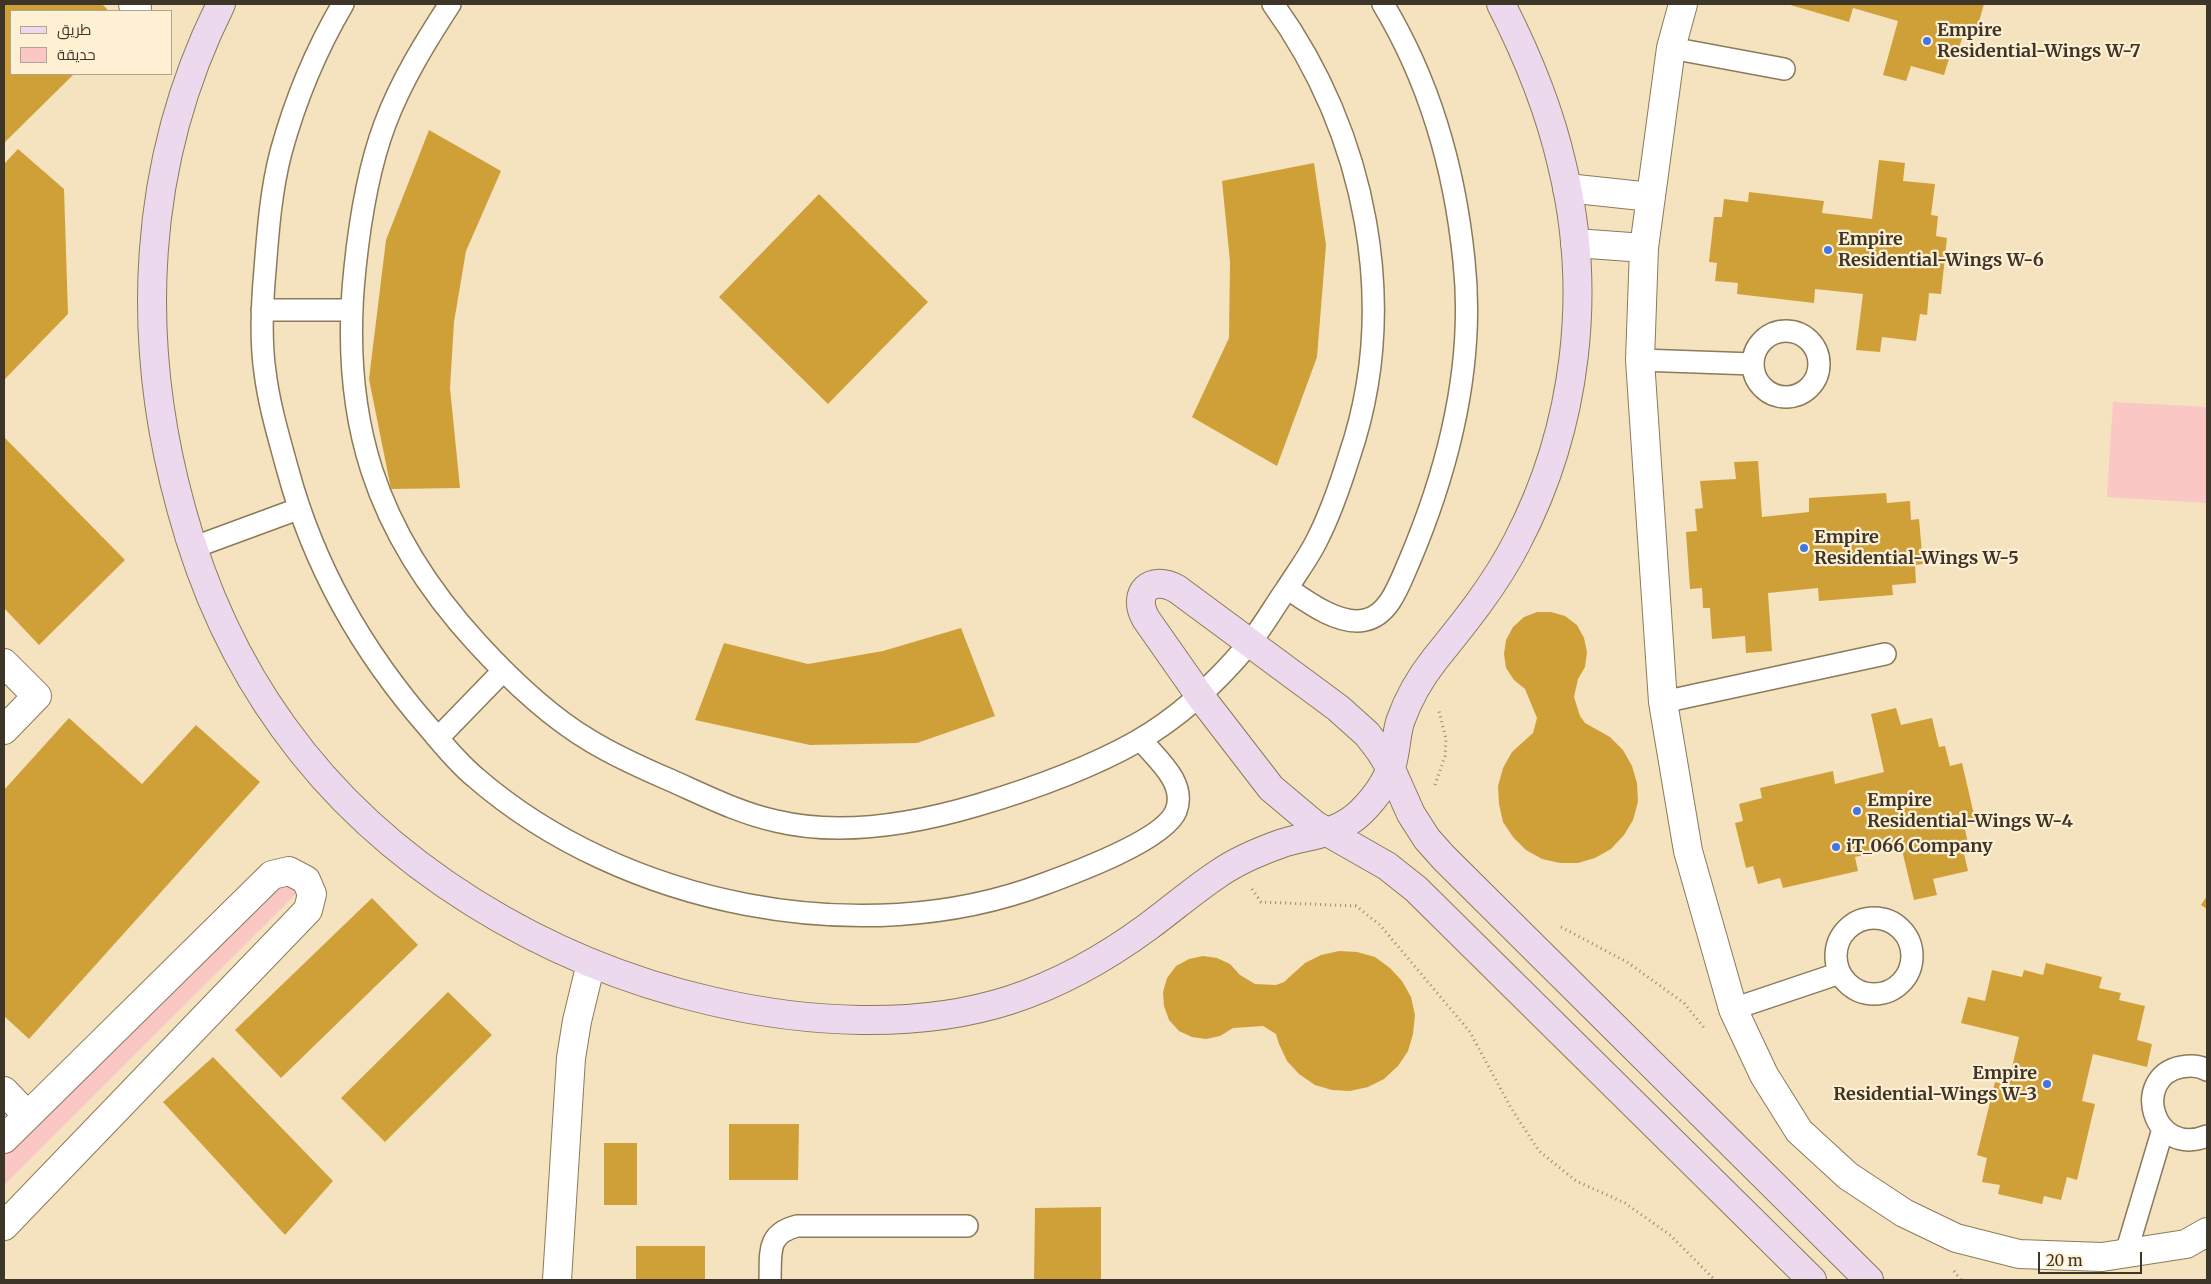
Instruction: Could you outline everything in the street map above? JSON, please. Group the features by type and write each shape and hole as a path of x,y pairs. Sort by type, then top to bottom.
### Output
{"street":[{"path":"221,4 191,73 176,122 162,181 155,227 151,282 151,337 156,392 165,446 192,548 209,594 245,667 282,726 348,804 386,838 473,902 522,932 625,977 678,994 733,1006 788,1014 886,1020 928,1017 970,1010 1011,1000 1059,980 1104,956 1148,927 1212,877 1234,864 1257,852 1292,840 1328,833 1349,822 1366,807 1380,789 1391,768 1395,740 1403,713 1424,673 1467,622 1515,548 1550,468 1563,423 1574,358 1577,306 1575,242 1562,161 1543,98 1520,41 1501,4"},
{"path":"1683,4 1671,48 1644,248 1640,360 1663,702 1688,851 1733,1009 1764,1076 1799,1131 1848,1176 1904,1213 1956,1238 2019,1254 2102,1257 2186,1244 2207,1232"},
{"path":"1567,188 1651,197"},
{"path":"1575,242 1644,248"},
{"path":"1812,1280 1416,889 1387,866 1328,833 1292,808 1271,788 1200,696 1140,609 1140,598 1146,588 1156,583 1167,583 1351,719 1380,750 1391,768 1412,814 1427,838 1444,858 1869,1280"},
{"path":"4,664 37,696 4,730"},
{"path":"4,1138 272,874 289,871 306,880 312,894 308,910 4,1226"},
{"path":"557,1280 571,1058 576,1022 591,963"},
{"path":"4,1091 27,1115"}],"lane":[{"path":"343,4 322,43 299,98 280,154 270,215 262,310 264,370 280,443 298,509 322,566 359,636 400,695 475,777 521,812 570,842 622,867 675,887 731,902 788,911 845,916 903,914 960,907 1016,895 1082,870 1123,851 1160,830 1177,809 1179,796 1175,782 1141,740"},
{"path":"450,4 405,81 385,125 359,228 351,310 351,363 360,422 372,472 385,509 406,549 433,591 503,671 539,703 584,738 629,762 732,807 778,822 832,828 885,826 939,817 1040,786 1141,740 1200,696 1250,643 1315,544 1336,495 1354,445 1373,341 1371,266 1361,193 1341,126 1319,76 1292,29 1273,4"},
{"path":"1287,588 1312,606 1335,616 1355,621 1366,620 1383,610 1404,573 1427,520 1444,465 1457,409 1468,307 1464,260 1453,182 1437,124 1417,69 1383,4"},
{"path":"1671,48 1784,69"},
{"path":"262,310 351,310"},
{"path":"1640,360 1753,364"},
{"path":"192,548 298,509"},
{"path":"1663,702 1885,654"},
{"path":"438,738 503,671"},
{"path":"1733,1009 1840,972"},
{"path":"2207,1070 2201,1066 2189,1065 2176,1068 2166,1074 2158,1083 2153,1094 2153,1107 2156,1119 2163,1129 2173,1137 2185,1140 2198,1140 2207,1136"},
{"path":"2126,1253 2163,1129"},
{"path":"770,1280 771,1253 774,1240 784,1230 797,1226 966,1226"}],"path":[{"path":"1424,673 1443,689 1438,708 1446,739 1444,756 1434,787"},
{"path":"1234,864 1261,902 1356,906 1380,925 1470,1032 1511,1108 1539,1151 1576,1181 1625,1203 1670,1235 1715,1280"},
{"path":"1554,923 1627,962 1684,1003 1708,1033"},
{"path":"1950,1267 1961,1280"}],"green space":[{"path":"2113,402 2207,407 2207,503 2107,497"},
{"path":"286,874 299,891 4,1185 4,1155"}],"building":[{"path":"4,4 102,4 108,10 10,10 10,75 73,75 4,143"},
{"name":"Empire Residential-Wings W-7","path":"1787,4 1984,4 1976,32 1965,29 1958,51 1952,49 1944,75 1911,66 1906,81 1883,75 1898,21 1853,8 1849,22"},
{"path":"429,130 501,171 466,251 454,322 450,388 460,488 391,489 369,379 386,240"},
{"path":"18,149 64,189 68,314 4,380 4,164"},
{"name":"Empire Residential-Wings W-6","path":"1879,160 1905,163 1903,181 1935,184 1931,215 1938,216 1936,236 1947,238 1941,294 1929,293 1927,315 1920,314 1916,341 1882,337 1880,352 1856,350 1863,294 1815,289 1814,303 1737,294 1738,283 1715,281 1717,263 1709,262 1714,217 1722,217 1724,199 1748,202 1749,192 1824,201 1822,213 1872,219"},
{"path":"1314,163 1326,245 1317,357 1277,466 1192,417 1229,338 1230,262 1222,181"},
{"path":"819,194 928,302 828,404 719,297"},
{"path":"4,437 125,560 39,645 4,608"},
{"name":"Empire Residential-Wings W-5","path":"1758,461 1762,517 1809,512 1809,498 1886,493 1887,503 1910,501 1911,520 1919,519 1923,564 1915,565 1916,583 1892,585 1893,595 1819,601 1818,588 1768,593 1772,651 1746,653 1745,636 1712,639 1710,608 1703,608 1702,588 1690,589 1686,532 1697,531 1695,509 1703,508 1700,481 1736,479 1734,462"},
{"path":"1537,612 1551,612 1565,616 1577,625 1584,638 1587,652 1585,667 1578,679 1574,697 1580,716 1585,723 1610,737 1623,750 1632,766 1637,783 1638,802 1633,820 1624,835 1611,849 1595,858 1578,863 1560,863 1542,859 1526,850 1513,837 1503,822 1499,804 1498,786 1503,768 1512,752 1533,733 1537,718 1525,689 1514,680 1506,668 1504,654 1506,640 1513,627 1524,617"},
{"path":"961,628 995,716 917,743 810,745 695,720 724,643 808,664 883,651"},
{"name":"Empire Residential-Wings W-4","path":"1896,708 1901,725 1932,718 1939,747 1945,746 1950,766 1962,763 1975,819 1963,821 1968,843 1962,845 1968,871 1933,879 1937,895 1914,900 1901,846 1855,857 1858,871 1783,888 1780,878 1758,884 1753,866 1746,868 1735,823 1743,821 1739,804 1762,798 1760,788 1833,771 1835,784 1884,772 1871,714"},
{"path":"69,718 142,784 196,725 260,782 29,1039 4,1016 4,790"},
{"path":"2207,896 2207,909 2201,905"},
{"path":"372,898 418,945 281,1078 235,1030"},
{"path":"1339,951 1357,952 1375,957 1390,968 1402,981 1411,997 1415,1015 1413,1034 1408,1051 1398,1066 1384,1079 1368,1087 1350,1091 1332,1090 1315,1085 1299,1074 1287,1061 1276,1034 1263,1026 1233,1028 1220,1036 1206,1039 1192,1037 1179,1031 1169,1020 1164,1006 1163,992 1167,978 1176,966 1189,959 1203,956 1217,958 1230,964 1240,975 1255,984 1276,985 1284,982 1305,963 1321,955"},
{"name":"Empire Residential-Wings W-3","path":"2046,963 2102,977 2099,988 2121,993 2119,1000 2145,1006 2137,1040 2152,1044 2147,1067 2093,1054 2082,1101 2095,1104 2077,1180 2067,1177 2061,1200 2044,1196 2042,1204 1998,1194 2000,1185 1982,1182 1987,1158 1977,1155 1995,1082 2008,1085 2019,1037 1961,1023 1968,997 1985,1001 1992,970 2022,977 2024,970 2043,975"},
{"path":"448,992 492,1035 385,1142 341,1098"},
{"path":"213,1057 333,1181 285,1235 163,1102"},
{"path":"729,1124 799,1124 798,1180 729,1180"},
{"path":"604,1143 637,1143 637,1205 604,1205"},
{"path":"1101,1207 1101,1280 1034,1280 1035,1208"},
{"path":"636,1246 705,1246 705,1280 636,1280"}],"place":[{"name":"Empire Residential-Wings W-7","path":"1927,41"},
{"name":"Empire Residential-Wings W-6","path":"1828,250"},
{"name":"Empire Residential-Wings W-5","path":"1804,548"},
{"name":"Empire Residential-Wings W-4","path":"1857,811"},
{"name":"iT_066 Company","path":"1836,847"},
{"name":"Empire Residential-Wings W-3","path":"2047,1084"}]}
